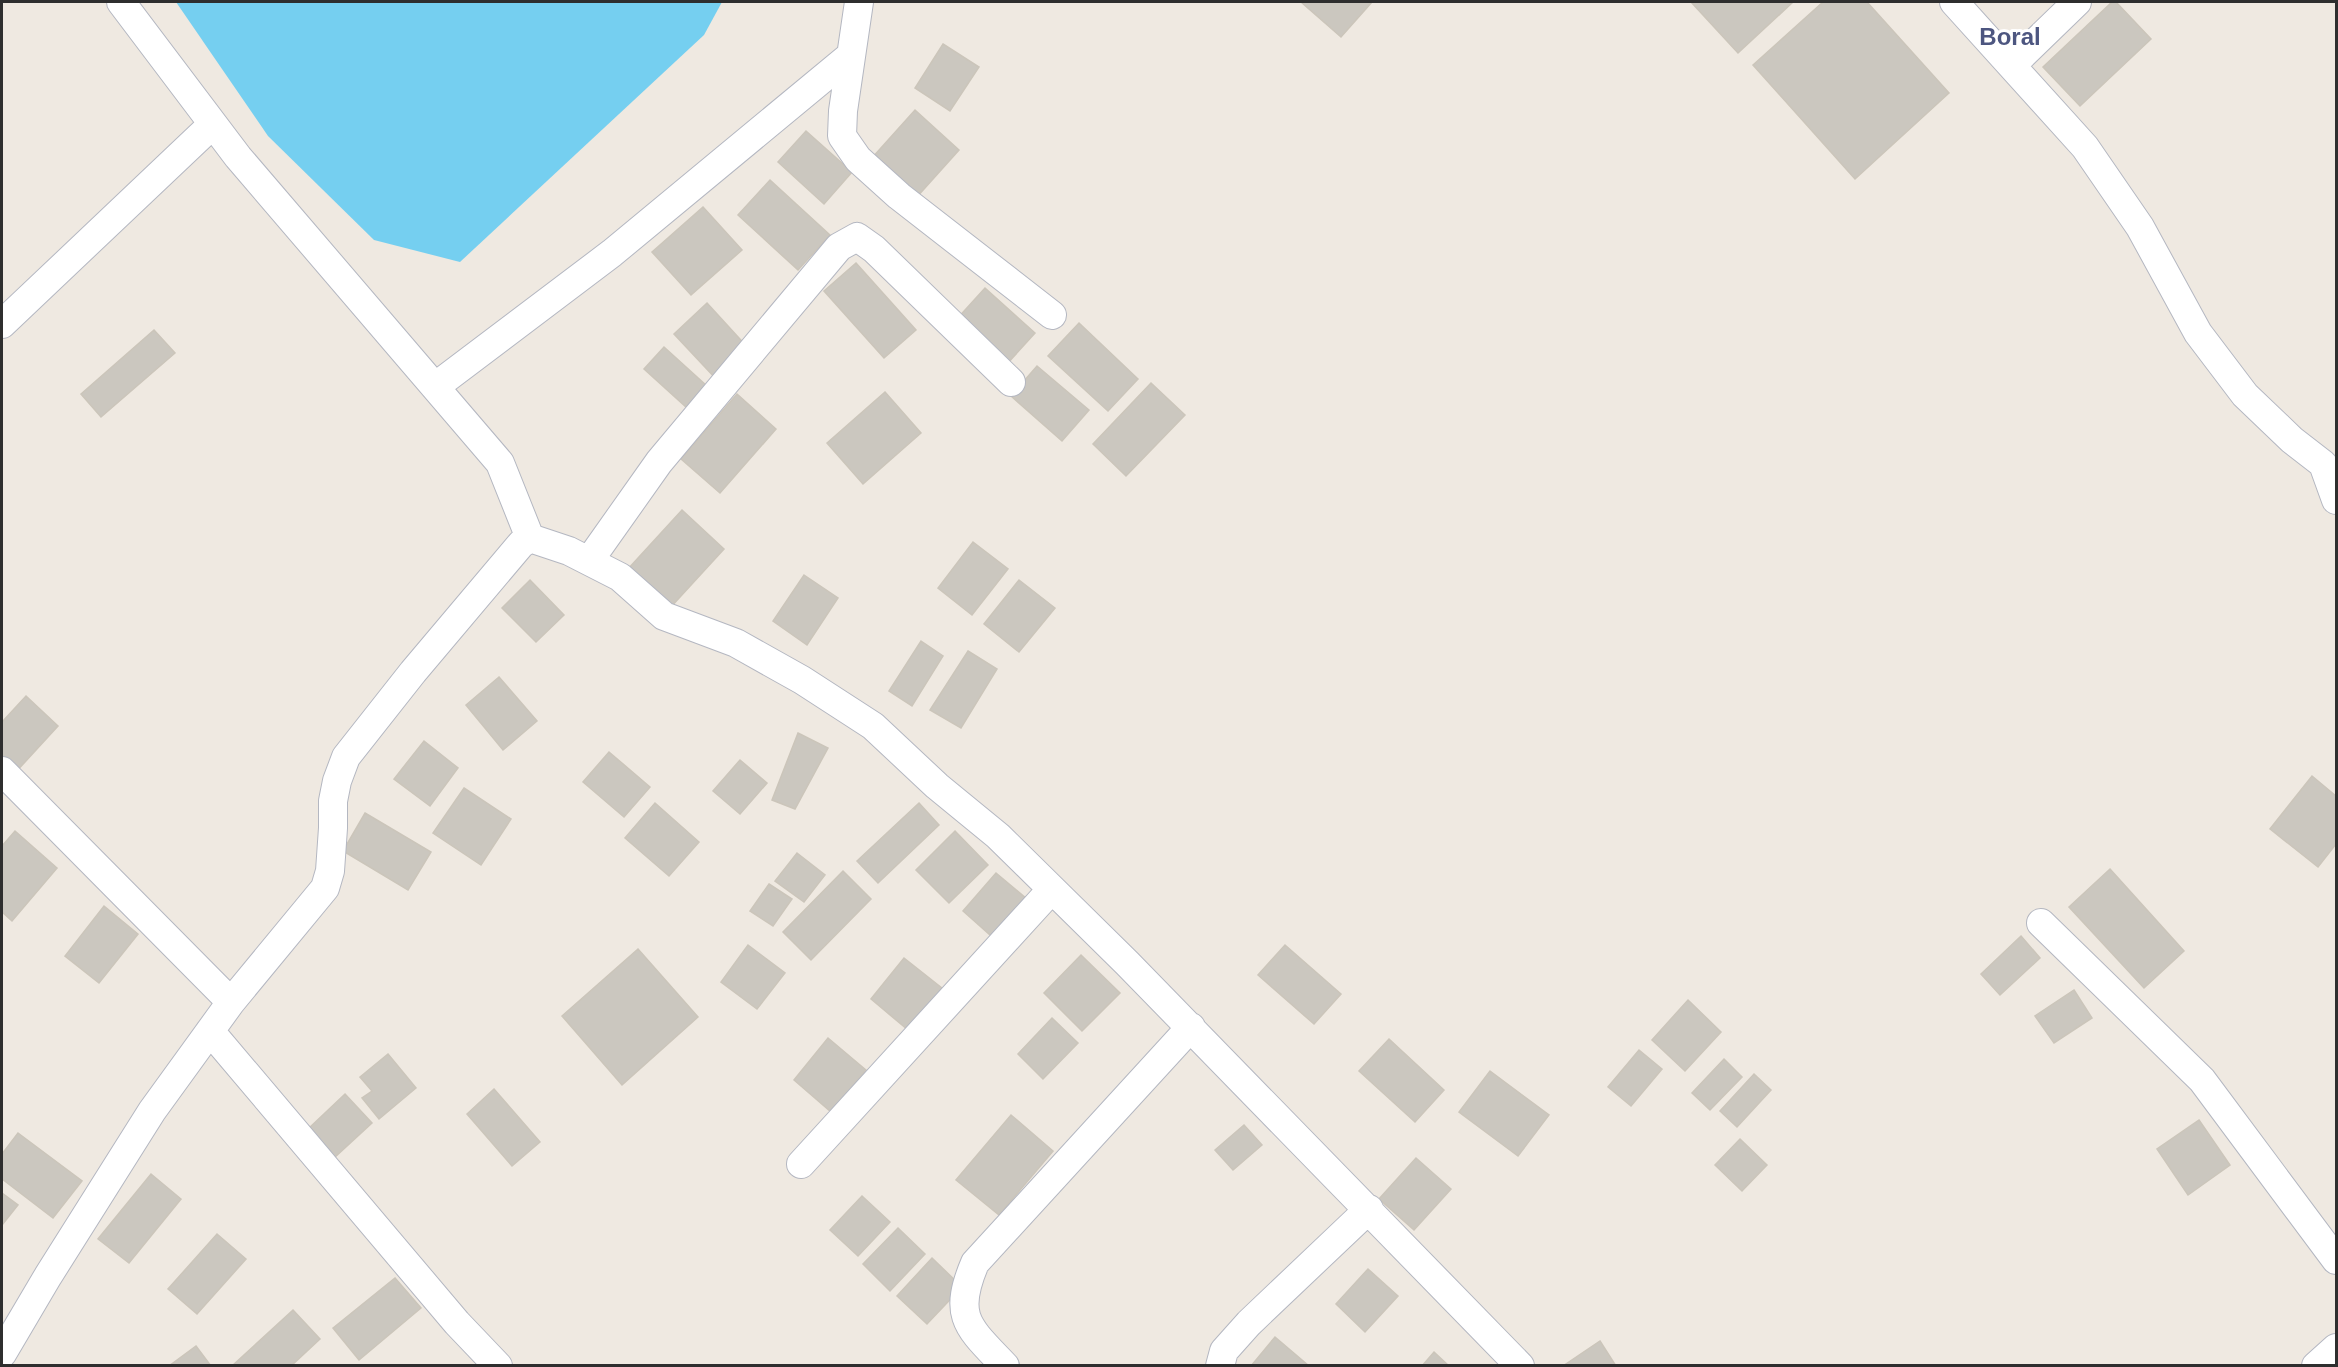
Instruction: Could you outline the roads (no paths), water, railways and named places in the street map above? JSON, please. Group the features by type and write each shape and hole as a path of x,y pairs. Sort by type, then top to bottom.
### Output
{"street":[{"path":"121,2 238,157 500,463 530,538"},
{"path":"858,2 842,136 858,159 899,196 1052,315"},
{"path":"1954,2 2085,147 2140,227 2198,333 2245,395 2292,440 2330,462 2337,500"},
{"path":"2012,65 2077,2"},
{"path":"435,386 612,253 850,56"},
{"path":"2,324 213,124"},
{"path":"589,561 673,445 839,247 857,237 874,249 1011,382"},
{"path":"2,1354 48,1276 152,1111 231,1002 325,888 330,871 336,781 346,757 413,672 521,543 530,538 569,551 620,577 664,616 736,643 802,680 873,726 937,786 998,836 1052,889 1191,1027 1520,1365"},
{"path":"2,771 231,1002"},
{"path":"801,1164 1052,889"},
{"path":"2041,923 2202,1080 2337,1260"},
{"path":"1005,1365 971,1330 963,1305 966,1284 975,1263 1191,1027"},
{"path":"210,1031 449,1314 498,1365"},
{"path":"1220,1365 1224,1351 1249,1323 1369,1209"},
{"path":"2316,1365 2337,1348"}],"water":[{"path":"176,2 722,2 704,35 460,262 374,240 268,136"}],"district":[{"name":"Boral","path":"2010,36"}]}
